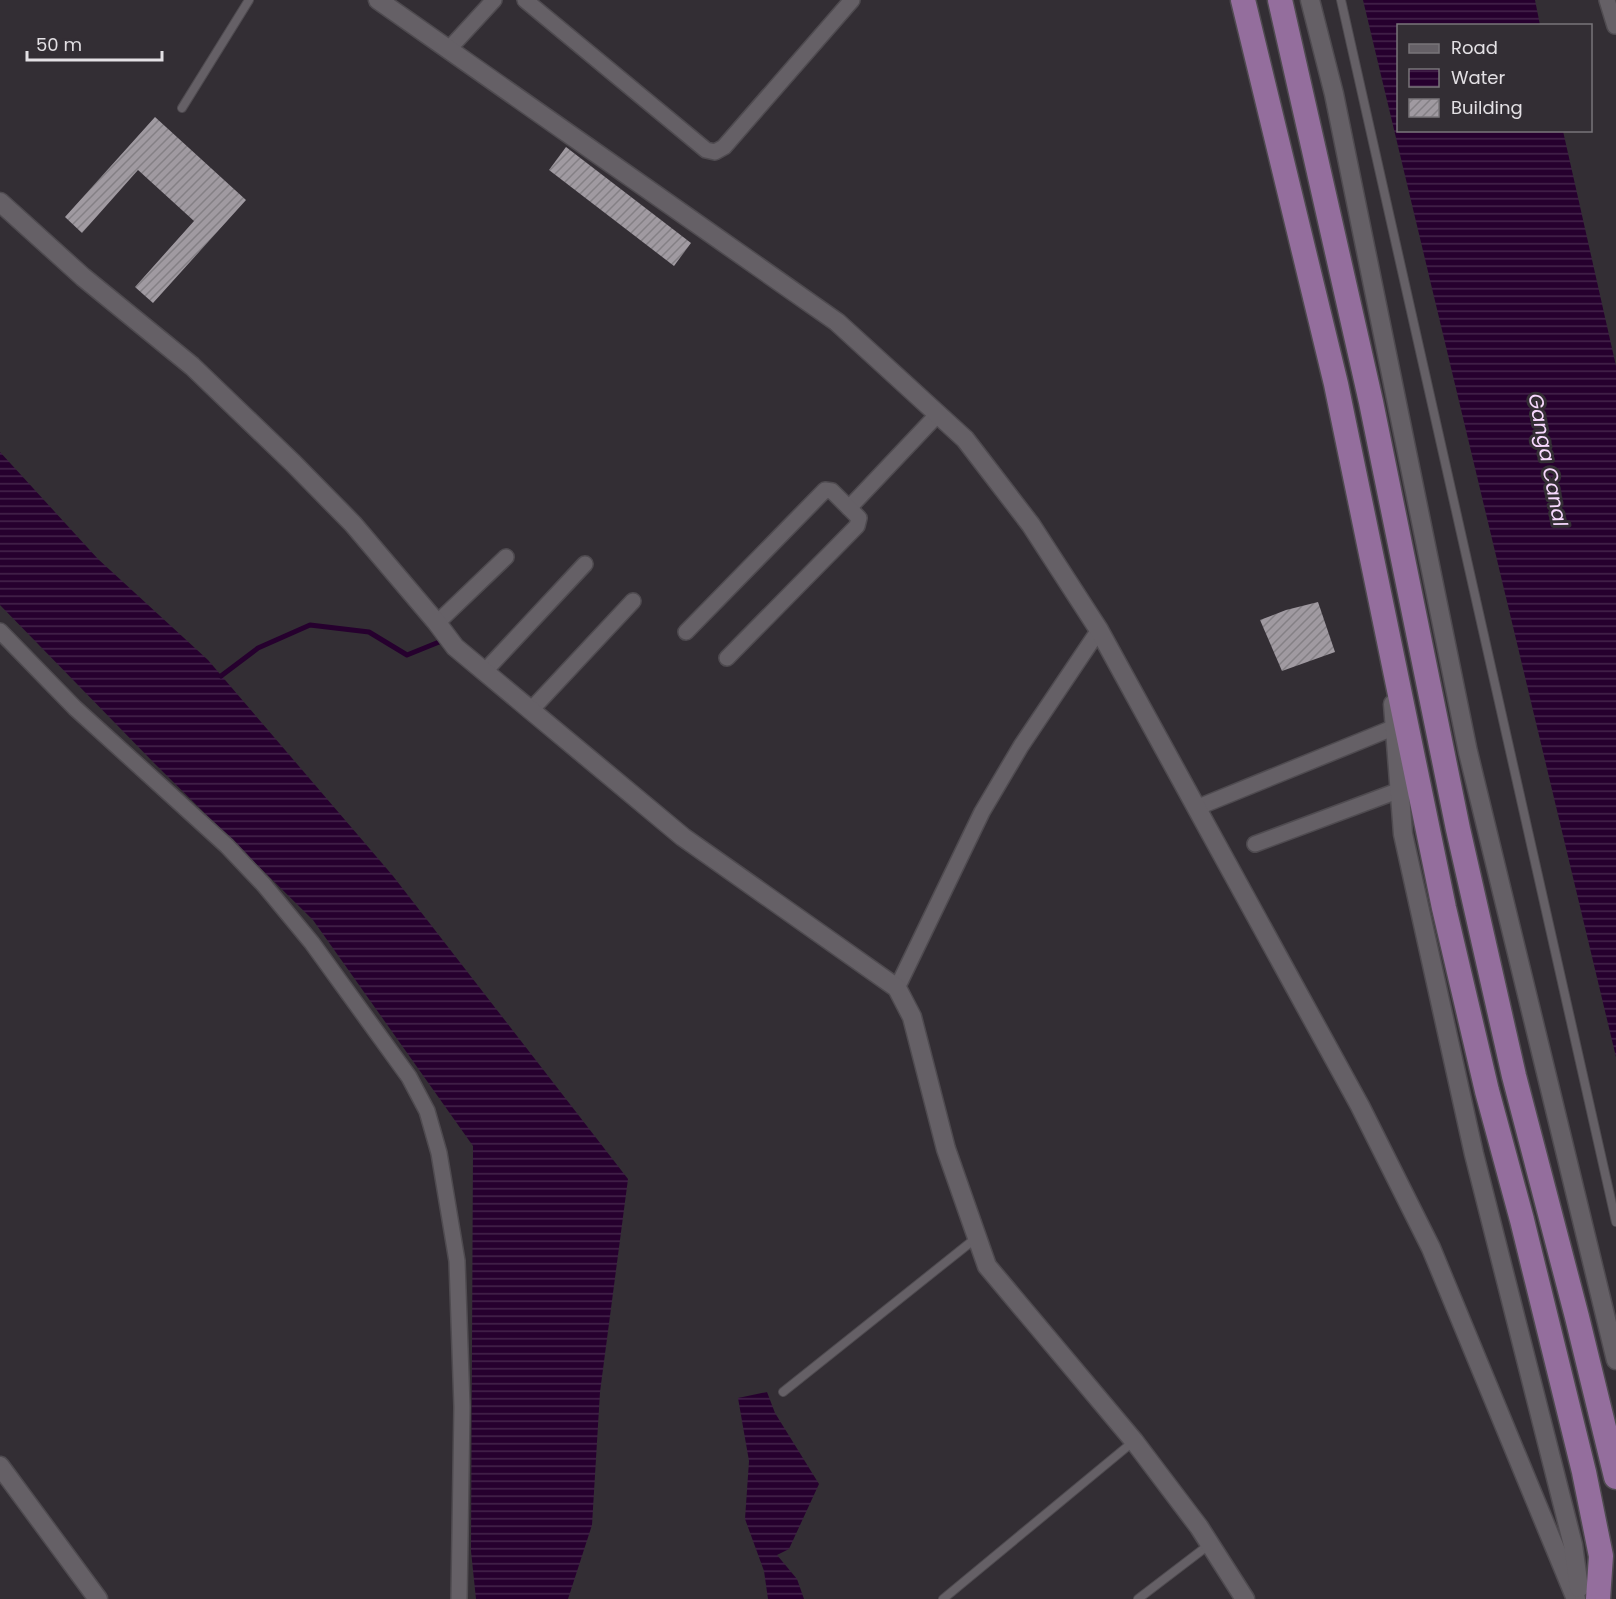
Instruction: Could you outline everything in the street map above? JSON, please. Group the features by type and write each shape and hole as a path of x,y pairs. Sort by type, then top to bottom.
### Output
{"highway":[{"path":"1243,0 1336,384 1444,908 1487,1091 1522,1220 1584,1472 1601,1556 1598,1599"},
{"path":"1280,0 1371,402 1458,829 1514,1076 1616,1477"}],"street":[{"path":"378,0 837,322 965,439 1031,525 1099,630 1360,1106 1431,1248 1576,1599"},
{"path":"448,50 494,0"},
{"path":"525,0 706,150 715,152 724,147 852,0"},
{"path":"1310,0 1338,117 1468,752 1616,1360"},
{"path":"1607,0 1615,26"},
{"path":"0,202 83,277 192,366 276,447 353,524 455,647 483,672 683,837 897,988 912,1017 946,1149 987,1266 1134,1441 1210,1544 1245,1599"},
{"path":"849,508 938,414"},
{"path":"687,632 825,490 832,491 859,518 857,526 727,658"},
{"path":"437,623 506,557"},
{"path":"483,672 585,564"},
{"path":"530,711 633,601"},
{"path":"897,988 981,812 1021,746 1099,630"},
{"path":"0,631 75,708 227,846 264,885 312,944 409,1077 427,1111 439,1153 457,1261 462,1407 459,1599"},
{"path":"1387,634 1403,834 1469,1131 1573,1545 1580,1599"},
{"path":"1196,808 1395,727"},
{"path":"1255,844 1400,790"},
{"path":"0,1466 98,1599"}],"lane":[{"path":"183,108 249,0"},
{"path":"1341,0 1616,1222"},
{"path":"783,1392 977,1238"},
{"path":"943,1599 1134,1441"},
{"path":"1138,1599 1210,1544"}],"water":[{"name":"Ganga Canal","path":"1363,0 1535,0 1540,24 1397,24 1397,132 1563,132 1616,366 1616,1057"},
{"path":"0,452 98,559 208,660 393,876 628,1179 600,1392 592,1525 568,1599 476,1599 471,1551 473,1146 313,920 155,764 0,605"},
{"path":"767,1392 775,1413 819,1484 789,1549 777,1555 797,1579 804,1599 768,1599 764,1571 745,1519 749,1461 738,1398"}],"building":[{"path":"155,117 246,200 153,303 135,287 194,221 138,170 82,233 65,217"},
{"path":"566,147 691,243 674,266 549,170"},
{"path":"1318,602 1335,652 1282,671 1260,620 1286,610"}],"waterway":[{"path":"221,676 258,648 310,625 369,632 407,655 444,640"}]}
